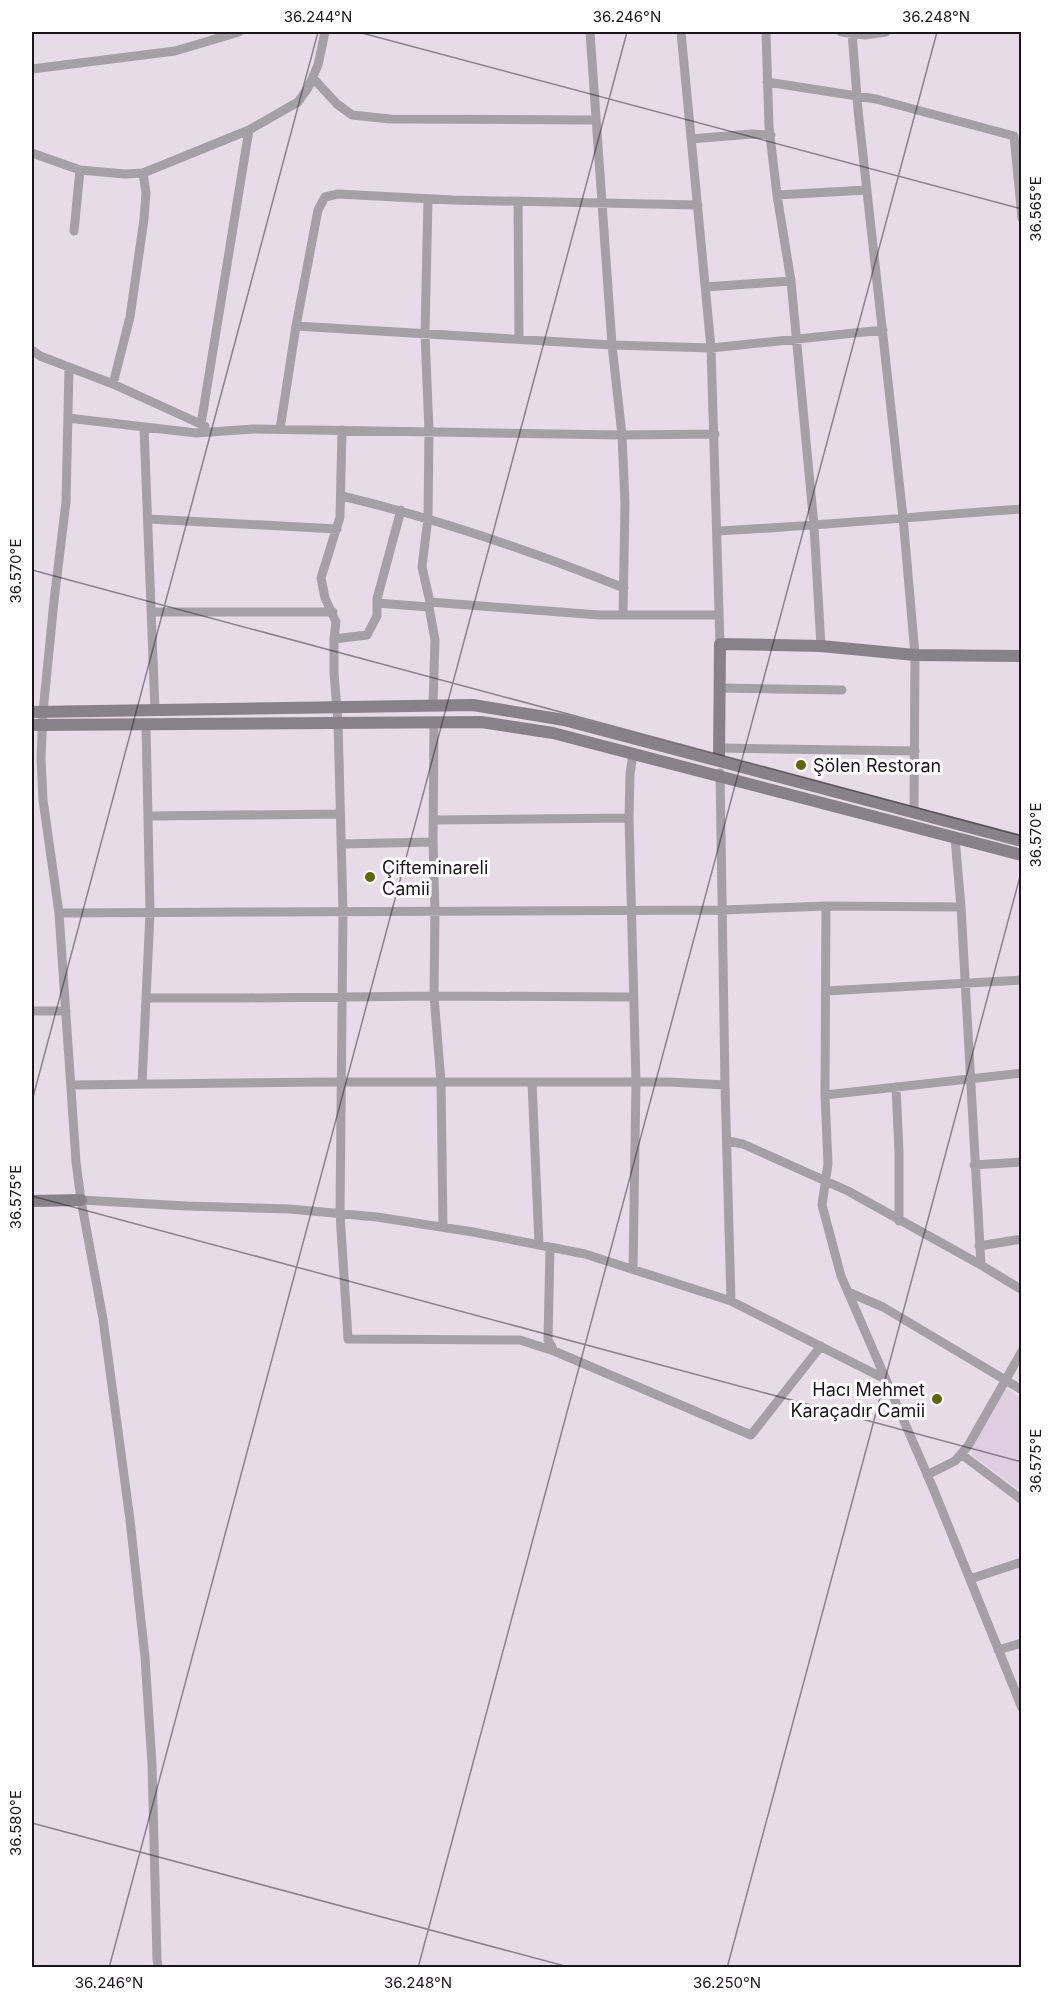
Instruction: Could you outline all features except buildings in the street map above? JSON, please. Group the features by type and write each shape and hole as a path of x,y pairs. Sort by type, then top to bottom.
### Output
{"main road":[{"path":"720,754 720,644 821,646 915,655 1022,656"},
{"path":"37,718 154,710 473,705 564,720 720,754 914,812 1022,841"},
{"path":"37,718 146,724 481,722 553,733 1022,855"},
{"path":"32,1201 81,1200"}],"street":[{"path":"32,69 175,51 239,32"},
{"path":"32,153 80,170 125,174 143,173 249,130 298,102 313,78 325,32"},
{"path":"590,32 612,345 622,435 625,503 623,615"},
{"path":"681,32 711,348 720,644"},
{"path":"766,32 771,135 777,195 791,281 814,526 821,646"},
{"path":"841,32 865,35 886,32"},
{"path":"852,32 903,517 915,655 914,812"},
{"path":"313,78 337,104 352,115 390,119 596,120"},
{"path":"767,82 876,99 1018,137 1022,218"},
{"path":"201,424 249,130"},
{"path":"691,139 752,134 771,135"},
{"path":"74,231 80,170"},
{"path":"113,384 130,317 143,230 146,193 143,173"},
{"path":"777,195 867,190"},
{"path":"280,429 296,326 318,210 325,197 338,194 428,199 698,205"},
{"path":"428,199 425,334 429,431 428,518 422,567 435,640 433,705"},
{"path":"518,201 519,339"},
{"path":"705,287 791,281"},
{"path":"296,326 612,345 711,348 882,330"},
{"path":"32,350 40,356 113,384 201,424 208,428 210,433"},
{"path":"69,368 66,502 37,718 43,800 59,913 76,1162 103,1319 130,1521 145,1657 152,1764 158,1968"},
{"path":"68,418 144,428 210,433 280,429 622,435 715,434"},
{"path":"144,428 154,710"},
{"path":"342,430 342,496 338,529 321,578 325,598 336,622 334,639 335,708 338,722 343,912 340,1214 348,1339 520,1340 554,1351 751,1435 821,1346"},
{"path":"342,496 428,518 624,588"},
{"path":"717,531 814,526 1022,509"},
{"path":"334,639 367,635 377,616 377,603 401,510"},
{"path":"148,519 338,529"},
{"path":"377,603 430,604 599,615 719,615"},
{"path":"151,612 333,612"},
{"path":"721,688 842,690"},
{"path":"434,723 432,843 435,911 434,996 441,1082 443,1227"},
{"path":"142,1084 150,913 146,724"},
{"path":"731,1301 720,754 915,752"},
{"path":"633,754 629,818 636,1082 633,1269"},
{"path":"148,816 340,814"},
{"path":"433,820 629,818"},
{"path":"955,838 981,1265"},
{"path":"341,844 432,843"},
{"path":"59,913 723,910 826,906 961,907"},
{"path":"826,906 825,1095 828,1164 822,1205 841,1276 927,1475 1022,1708"},
{"path":"826,991 1022,980"},
{"path":"146,998 243,999 341,996 633,998"},
{"path":"32,1011 66,1011"},
{"path":"825,1095 1022,1073"},
{"path":"71,1085 342,1082 725,1084"},
{"path":"532,1082 538,1245"},
{"path":"896,1087 899,1221"},
{"path":"728,1141 743,1144 848,1191 1022,1290"},
{"path":"974,1165 1022,1162"},
{"path":"81,1200 290,1209 340,1214 443,1227 585,1254 731,1301 885,1379"},
{"path":"979,1246 1022,1239"},
{"path":"550,1247 548,1340 554,1351"},
{"path":"848,1292 883,1306 1022,1390"},
{"path":"927,1475 955,1461 969,1446 1022,1351"},
{"path":"960,1454 1022,1500"},
{"path":"970,1579 1022,1562"},
{"path":"998,1650 1022,1643"}],"shaded area":[{"path":"1002,1390 1009,1390 1021,1400 1021,1491 972,1455 972,1448"}],"place":[{"name":"Şölen Restoran","path":"801,765"},
{"name":"Çifteminareli Camii","path":"370,877"},
{"name":"Hacı Mehmet Karaçadır Camii","path":"937,1399"}]}
